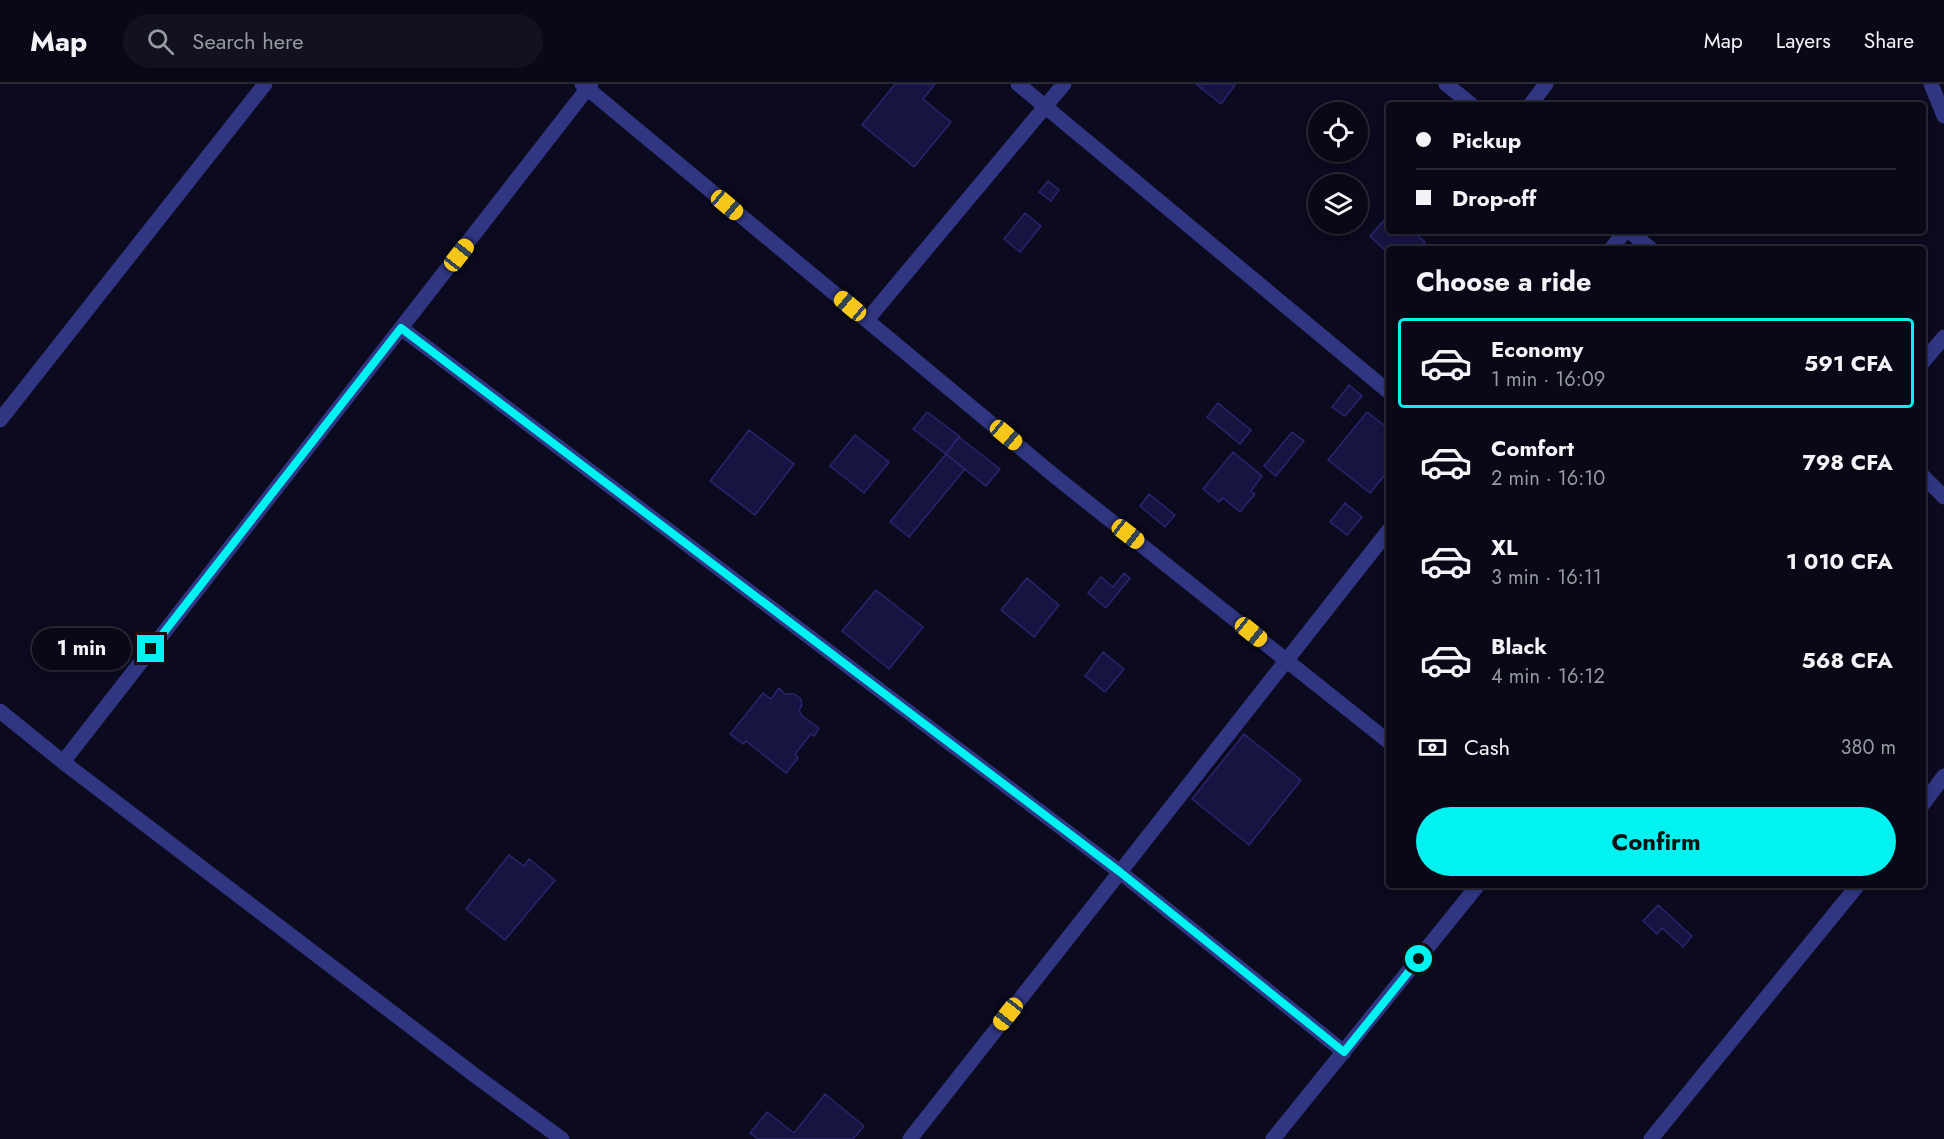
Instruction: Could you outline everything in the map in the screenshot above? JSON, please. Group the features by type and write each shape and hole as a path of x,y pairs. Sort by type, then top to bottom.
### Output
{"street":[{"path":"0,420 265,84"},
{"path":"1018,84 1386,390"},
{"path":"867,320 1064,84"},
{"path":"1446,84 1468,102"},
{"path":"1532,102 1546,84"},
{"path":"1931,84 1944,116"},
{"path":"63,762 587,86 1058,478 1386,740"},
{"path":"1614,246 1624,234"},
{"path":"1631,234 1647,246"},
{"path":"401,328 1120,872 1344,1052"},
{"path":"1926,358 1944,337"},
{"path":"1926,479 1944,496"},
{"path":"910,1139 1386,534"},
{"path":"0,711 63,762 562,1139"},
{"path":"1926,800 1944,776"},
{"path":"1273,1139 1476,888"},
{"path":"1650,1139 1856,888"}],"building":[{"path":"895,84 935,84 923,99 951,122 914,167 862,125"},
{"path":"1196,84 1234,84 1235,85 1221,104"},
{"path":"1048,181 1059,190 1051,201 1039,192"},
{"path":"1025,213 1041,226 1020,252 1004,239"},
{"path":"1386,218 1386,234 1416,234 1425,242 1421,246 1386,246 1386,251 1370,236"},
{"path":"1349,385 1362,396 1345,416 1332,407"},
{"path":"1218,403 1251,430 1240,444 1207,417"},
{"path":"927,412 959,436 946,454 913,429"},
{"path":"1367,412 1386,427 1386,474 1370,493 1328,460"},
{"path":"749,430 794,464 755,515 710,481"},
{"path":"1292,432 1304,441 1276,476 1264,466"},
{"path":"855,435 889,462 864,493 830,466"},
{"path":"959,437 1000,469 986,486 946,454"},
{"path":"1233,452 1262,476 1251,491 1255,494 1240,512 1223,498 1219,502 1203,489"},
{"path":"946,454 965,469 909,537 890,522"},
{"path":"1149,494 1175,515 1165,527 1140,506"},
{"path":"1345,503 1362,517 1347,535 1330,522"},
{"path":"1124,573 1130,578 1106,608 1088,593 1101,577 1113,587"},
{"path":"1027,578 1059,605 1034,637 1001,610"},
{"path":"876,590 923,627 889,669 842,631"},
{"path":"1103,652 1124,669 1105,692 1085,676"},
{"path":"779,688 785,694 794,694 801,699 802,705 799,710 802,716 819,728 814,736 811,734 795,754 798,758 786,773 746,741 743,744 730,734 763,693 771,699"},
{"path":"1244,734 1301,780 1249,845 1192,799"},
{"path":"509,855 524,866 529,859 555,880 505,940 466,909"},
{"path":"1658,905 1692,936 1683,947 1662,928 1657,934 1643,921"},
{"path":"825,1094 864,1126 853,1139 758,1139 750,1133 767,1112 794,1133"}],"route":[{"path":"151,649 401,328 1120,872 1344,1052 1419,959"}]}
